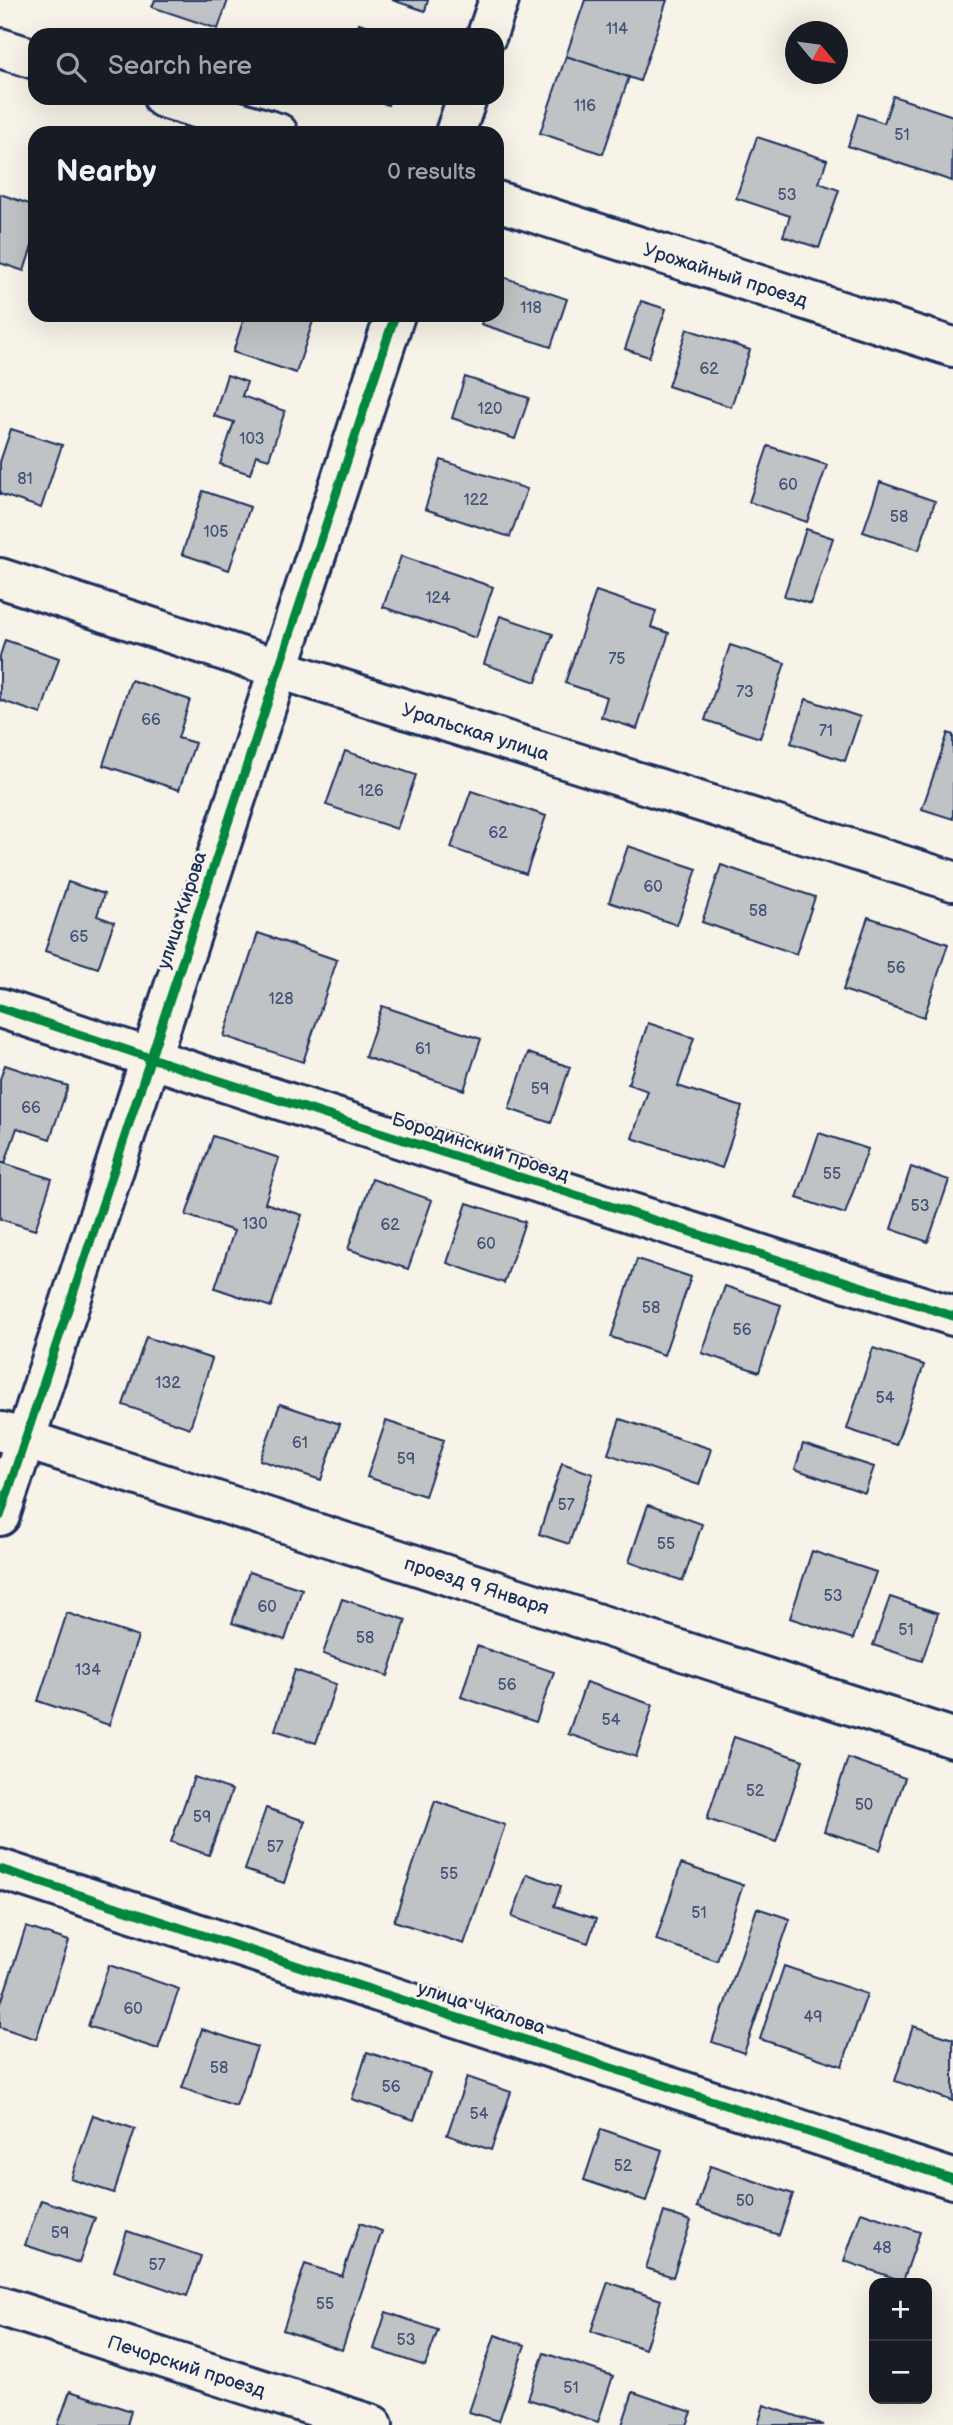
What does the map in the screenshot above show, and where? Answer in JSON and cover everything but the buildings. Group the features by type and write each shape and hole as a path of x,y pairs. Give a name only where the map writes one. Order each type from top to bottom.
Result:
{"street":[{"path":"489,28 499,0"},
{"path":"0,48 28,57"},
{"path":"186,105 255,126"},
{"path":"457,126 465,105"},
{"name":"Урожайный проезд","path":"504,203 953,347"},
{"name":"улица Кирова","path":"0,1516 13,1435 150,1059 393,322"},
{"name":"Уральская улица","path":"0,578 278,669 953,881"},
{"name":"Бородинский проезд","path":"0,1008 150,1059 953,1316"},
{"name":"проезд 9 Января","path":"13,1435 953,1738"},
{"name":"улица Чкалова","path":"0,1869 953,2179"},
{"name":"Печорский проезд","path":"0,2306 373,2425"}],"cycle path":[{"path":"0,1516 393,322"},
{"path":"0,1008 953,1316"},
{"path":"0,1869 953,2179"}]}
